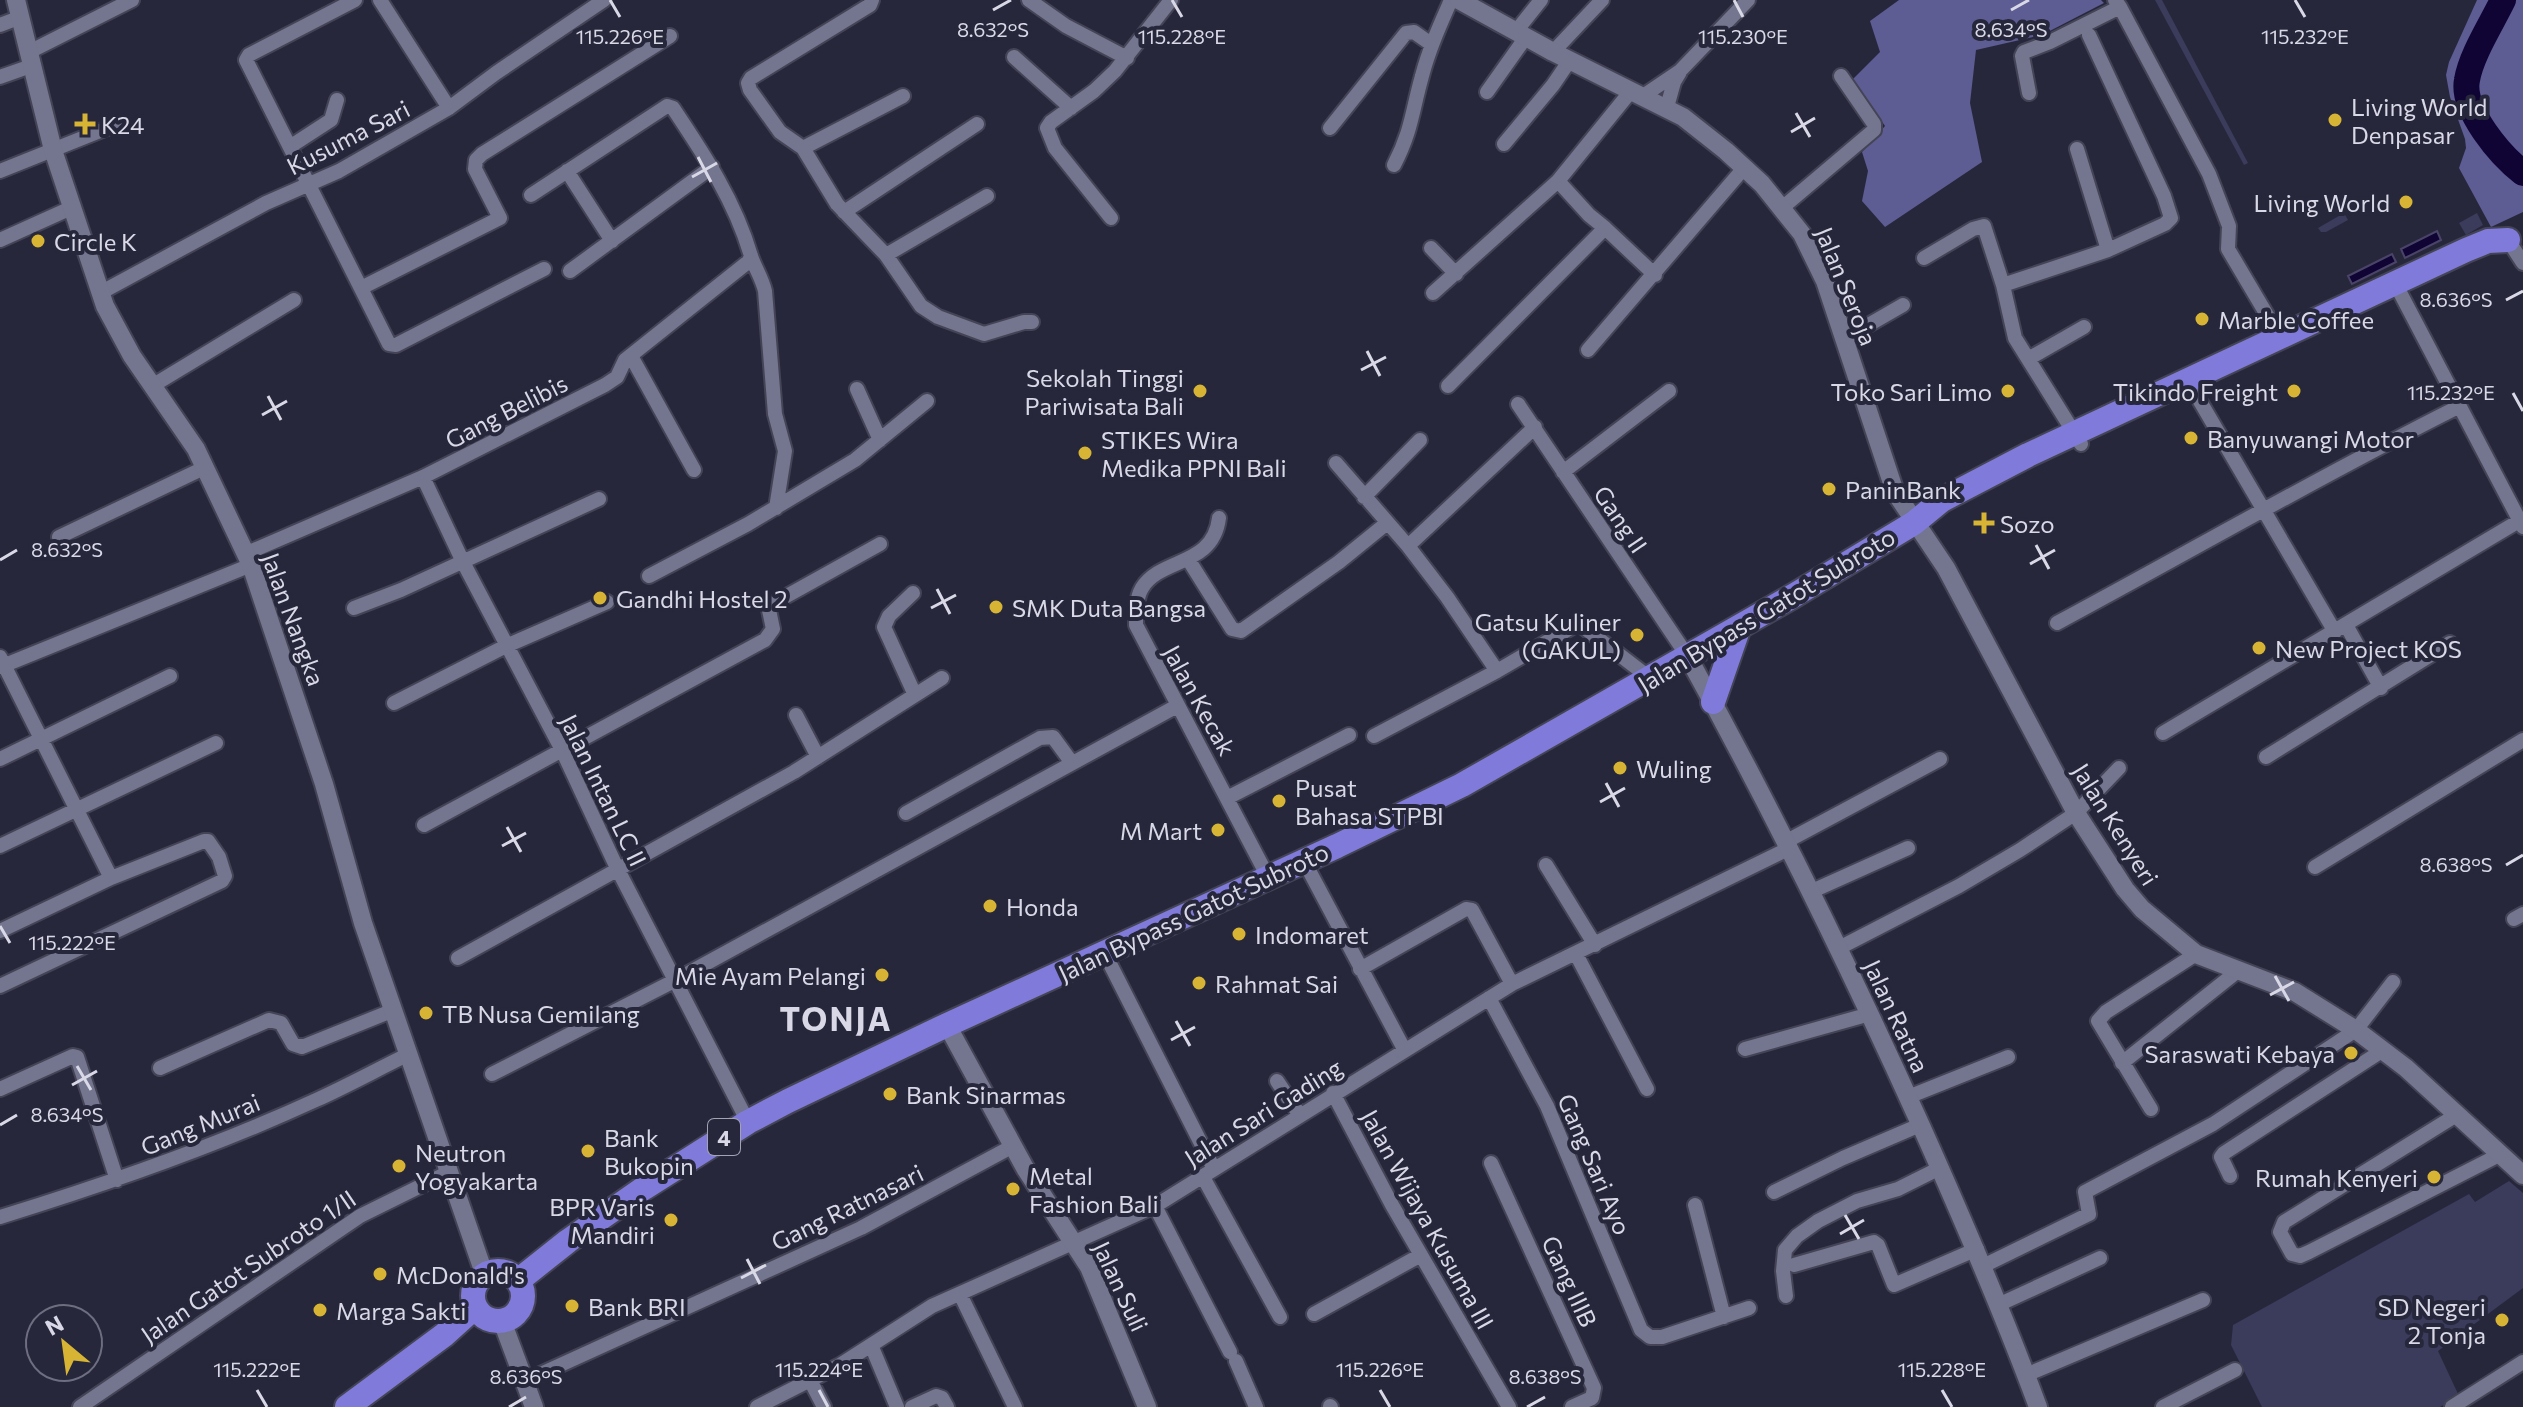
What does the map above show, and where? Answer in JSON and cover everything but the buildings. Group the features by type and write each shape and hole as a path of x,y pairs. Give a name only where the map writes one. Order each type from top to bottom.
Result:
{"highway":[{"name":"Jalan Bypass Gatot Subroto","path":"519,1280 597,1219 748,1122 950,1032 1104,952 1268,877 1308,868 1651,679 1691,663 1739,627 1914,523 1942,500 2194,391 2398,290 2488,241 2516,236"},
{"name":"Jalan Bypass Gatot Subroto","path":"2077,439 2280,337 2398,290"},
{"path":"1713,702 1739,627"},
{"path":"503,1270 519,1280 523,1292 520,1308 510,1319 489,1320 475,1307 475,1287 485,1276 503,1270"},
{"path":"347,1407 413,1359 475,1307"}],"street":[{"path":"0,77 132,0"},
{"path":"355,0 246,58 388,341 393,346 544,269"},
{"path":"380,0 449,108"},
{"name":"Kusuma Sari","path":"100,293 266,203 339,171 449,108 604,0"},
{"path":"1029,0 1066,26 1127,58"},
{"path":"1111,218 1073,172 1048,135 1049,123 1094,91 1127,58 1171,0"},
{"path":"1394,165 1412,124 1431,44 1451,0"},
{"name":"Jalan Seroja","path":"1459,0 1561,56 1667,107 1726,151 1782,208 1814,255 1891,482 1914,523"},
{"path":"1487,92 1541,0"},
{"path":"1504,144 1553,85 1561,56 1602,0"},
{"path":"1667,107 1680,71 1748,0"},
{"path":"872,1 750,80 750,90 780,132 803,148 844,212 886,255 921,306 938,317 984,334 1032,322"},
{"path":"2029,93 2022,56 2024,52 2050,42 2117,4 2209,174 2229,226 2228,249 2280,337"},
{"path":"0,25 18,8"},
{"name":"Jalan Nangka","path":"18,8 53,150 100,293 117,331 183,427 206,467 248,559 320,770 363,923 485,1276"},
{"path":"1330,128 1404,35 1414,32 1431,44"},
{"path":"2003,285 2108,250 2165,224 2171,215 2089,35"},
{"path":"361,288 500,218 474,167 482,154 670,36"},
{"path":"1014,57 1071,108"},
{"path":"1433,293 1558,181 1637,93 1680,71"},
{"path":"1782,208 1874,130 1874,124 1841,76"},
{"path":"803,148 903,96"},
{"path":"291,146 331,120 337,100"},
{"path":"531,195 670,106 725,188 765,291 775,414 785,451 776,508"},
{"path":"0,171 120,123"},
{"path":"844,212 977,124"},
{"path":"2077,149 2108,250"},
{"path":"570,271 712,167"},
{"path":"1588,350 1744,168"},
{"path":"567,171 612,241"},
{"path":"1558,181 1589,215 1655,275"},
{"path":"886,255 987,196"},
{"path":"0,240 71,208"},
{"path":"1924,258 1979,225 1986,230 2003,285 2011,326 2077,439"},
{"path":"1448,386 1605,228"},
{"path":"2516,236 2523,263"},
{"path":"1431,248 1456,274"},
{"name":"Gang Belibis","path":"1,663 248,559 423,477 605,385 617,377 622,364 631,356 751,257"},
{"path":"2163,733 2521,524 2398,290"},
{"path":"152,386 294,300"},
{"path":"1844,339 1903,305"},
{"path":"2028,359 2084,327"},
{"path":"631,356 694,470"},
{"path":"857,389 880,440"},
{"path":"1563,472 1669,391"},
{"path":"2194,391 2264,511 2381,688"},
{"path":"649,576 776,508 855,460 927,401"},
{"name":"Gang II","path":"1518,404 1691,663"},
{"path":"2057,623 2264,511 2302,487 2458,407"},
{"path":"1408,546 1535,427"},
{"path":"1364,497 1420,440"},
{"path":"1336,463 1408,546 1497,671"},
{"path":"59,537 206,467"},
{"name":"Jalan Intan LC II","path":"423,477 463,562 562,750 617,868 748,1122"},
{"path":"354,608 599,499"},
{"name":"Jalan Kecak","path":"1219,518 1214,537 1188,559 1149,580 1141,589 1136,609 1137,631 1229,797 1268,877"},
{"path":"1188,559 1232,629 1241,631 1326,572 1387,523"},
{"name":"Jalan Kenyeri","path":"1914,523 1954,582 2076,813 2110,869 2139,906 2196,954 2295,992 2356,1030 2458,1114 2523,1175"},
{"path":"424,825 765,640 773,629 769,610 774,603 880,544"},
{"path":"913,593 889,616 884,627 915,695"},
{"path":"394,703 506,646 607,602"},
{"path":"1374,736 1578,625 1651,679"},
{"path":"2266,757 2450,643"},
{"path":"1,663 111,878"},
{"name":"Jalan Ratna","path":"1691,663 1789,845 1870,1014 2000,1304 2038,1407"},
{"path":"0,759 170,676"},
{"path":"458,958 794,772 942,678"},
{"path":"492,1074 674,981 1177,706"},
{"path":"796,715 818,757"},
{"path":"1229,797 1349,735"},
{"path":"906,813 1040,738 1053,737 1072,763"},
{"path":"2315,867 2523,740"},
{"path":"0,846 216,743"},
{"name":"Jalan Sari Gading","path":"757,1407 811,1382 911,1318 1155,1206 1512,984 1789,845 1940,759"},
{"path":"1839,948 1959,886 2020,850 2076,813 2119,768"},
{"path":"0,931 111,878 204,841 219,857 225,876 222,881 0,986"},
{"path":"1810,892 1908,848"},
{"path":"1546,865 1595,945"},
{"path":"1308,868 1404,1049"},
{"path":"1360,969 1466,909 1472,910 1512,984"},
{"path":"1104,952 1280,1317"},
{"path":"1576,954 1647,1089"},
{"path":"2151,1109 2100,1027 2100,1017 2196,954"},
{"path":"2122,1063 2239,970"},
{"path":"1794,1265 1874,1242 1894,1285 1980,1258 2089,1214 2085,1192 2213,1124 2356,1030 2393,982"},
{"name":"Gang Sari Ayo","path":"1489,998 1552,1115 1641,1330 1650,1337 1662,1337 1724,1317"},
{"path":"160,1068 269,1020 275,1019 281,1023 293,1044 302,1047 394,1010"},
{"path":"1745,1049 1870,1014"},
{"name":"Jalan Suli","path":"950,1032 1040,1193 1074,1243 1094,1280 1147,1407"},
{"path":"2230,1176 2222,1155 2383,1050"},
{"name":"Gang Murai","path":"0,1217 117,1180 204,1147 314,1101 409,1054"},
{"path":"0,1089 73,1056 77,1057 117,1180"},
{"path":"1908,1097 2008,1057"},
{"path":"1277,1081 1299,1114"},
{"name":"Jalan Wijaya Kusuma III","path":"1333,1093 1421,1255 1509,1407"},
{"path":"2458,1114 2284,1222 2280,1232 2292,1254 2300,1256 2309,1252 2501,1154"},
{"path":"1774,1192 1920,1125"},
{"name":"Gang Ratnasari","path":"523,1382 861,1228 1013,1146"},
{"name":"Gang IIIB","path":"1491,1163 1594,1388 1592,1398 1572,1407"},
{"path":"1786,1296 1783,1271 1785,1250 1797,1236 1857,1201 1898,1189 1940,1168"},
{"name":"Jalan Gatot Subroto 1/II","path":"80,1407 360,1216 447,1173"},
{"path":"1695,1205 1724,1317 1749,1308"},
{"path":"1155,1206 1256,1407"},
{"path":"1314,1314 1421,1255"},
{"path":"2000,1304 2100,1258"},
{"path":"960,1294 1015,1407"},
{"path":"2026,1375 2203,1300"},
{"path":"502,1321 534,1407"},
{"path":"871,1345 897,1407"},
{"path":"2452,1407 2523,1362"},
{"path":"2163,1407 2235,1370"},
{"path":"811,1382 824,1407"},
{"path":"912,1407 936,1396 942,1398 947,1407"}],"shaded area":[{"path":"1899,0 2101,0 2104,3 2042,35 1976,50 1970,103 1982,162 1885,227 1862,201 1868,171 1862,152 1885,126 1853,79 1880,52 1870,21"},
{"path":"2155,0 2162,0 2248,163 2244,165"},
{"path":"2477,0 2523,0 2523,212 2491,227 2459,168 2466,148 2465,139 2450,97 2446,75"},
{"path":"2344,213 2348,220 2326,232 2318,228"},
{"path":"2477,213 2483,225 2466,235 2459,223"},
{"path":"2437,231 2441,240 2405,258 2401,249"},
{"path":"2392,254 2396,262 2352,284 2348,276"},
{"path":"2509,1181 2523,1193 2523,1288 2438,1351 2459,1396 2440,1407 2262,1407 2231,1345 2233,1325 2469,1194 2475,1202"}],"waterway":[{"path":"2503,0 2473,60 2467,92 2470,105 2484,131 2523,173"}],"place":[{"name":"Living World Denpasar","path":"2335,120"},
{"name":"K24","path":"85,124"},
{"name":"Living World","path":"2406,202"},
{"name":"Circle K","path":"38,241"},
{"name":"Marble Coffee","path":"2202,319"},
{"name":"Sekolah Tinggi Pariwisata Bali","path":"1200,391"},
{"name":"Toko Sari Limo","path":"2008,391"},
{"name":"Tikindo Freight","path":"2294,391"},
{"name":"Banyuwangi Motor","path":"2191,438"},
{"name":"STIKES Wira Medika PPNI Bali","path":"1085,453"},
{"name":"PaninBank","path":"1829,489"},
{"name":"Sozo","path":"1984,523"},
{"name":"Gandhi Hostel 2","path":"600,598"},
{"name":"SMK Duta Bangsa","path":"996,607"},
{"name":"Gatsu Kuliner (GAKUL)","path":"1637,635"},
{"name":"New Project KOS","path":"2259,648"},
{"name":"Wuling","path":"1620,768"},
{"name":"Pusat Bahasa STPBI","path":"1279,801"},
{"name":"M Mart","path":"1218,830"},
{"name":"Honda","path":"990,906"},
{"name":"Indomaret","path":"1239,934"},
{"name":"Mie Ayam Pelangi","path":"882,975"},
{"name":"Rahmat Sai","path":"1199,983"},
{"name":"TB Nusa Gemilang","path":"426,1013"},
{"name":"Saraswati Kebaya","path":"2351,1053"},
{"name":"Bank Sinarmas","path":"890,1094"},
{"name":"Bank Bukopin","path":"588,1151"},
{"name":"Neutron Yogyakarta","path":"399,1166"},
{"name":"Rumah Kenyeri","path":"2434,1177"},
{"name":"Metal Fashion Bali","path":"1013,1189"},
{"name":"BPR Varis Mandiri","path":"671,1220"},
{"name":"McDonald's","path":"380,1274"},
{"name":"Bank BRI","path":"572,1306"},
{"name":"Marga Sakti","path":"320,1310"},
{"name":"SD Negeri 2 Tonja","path":"2502,1320"}],"district":[{"name":"TONJA","path":"836,1018"}]}
